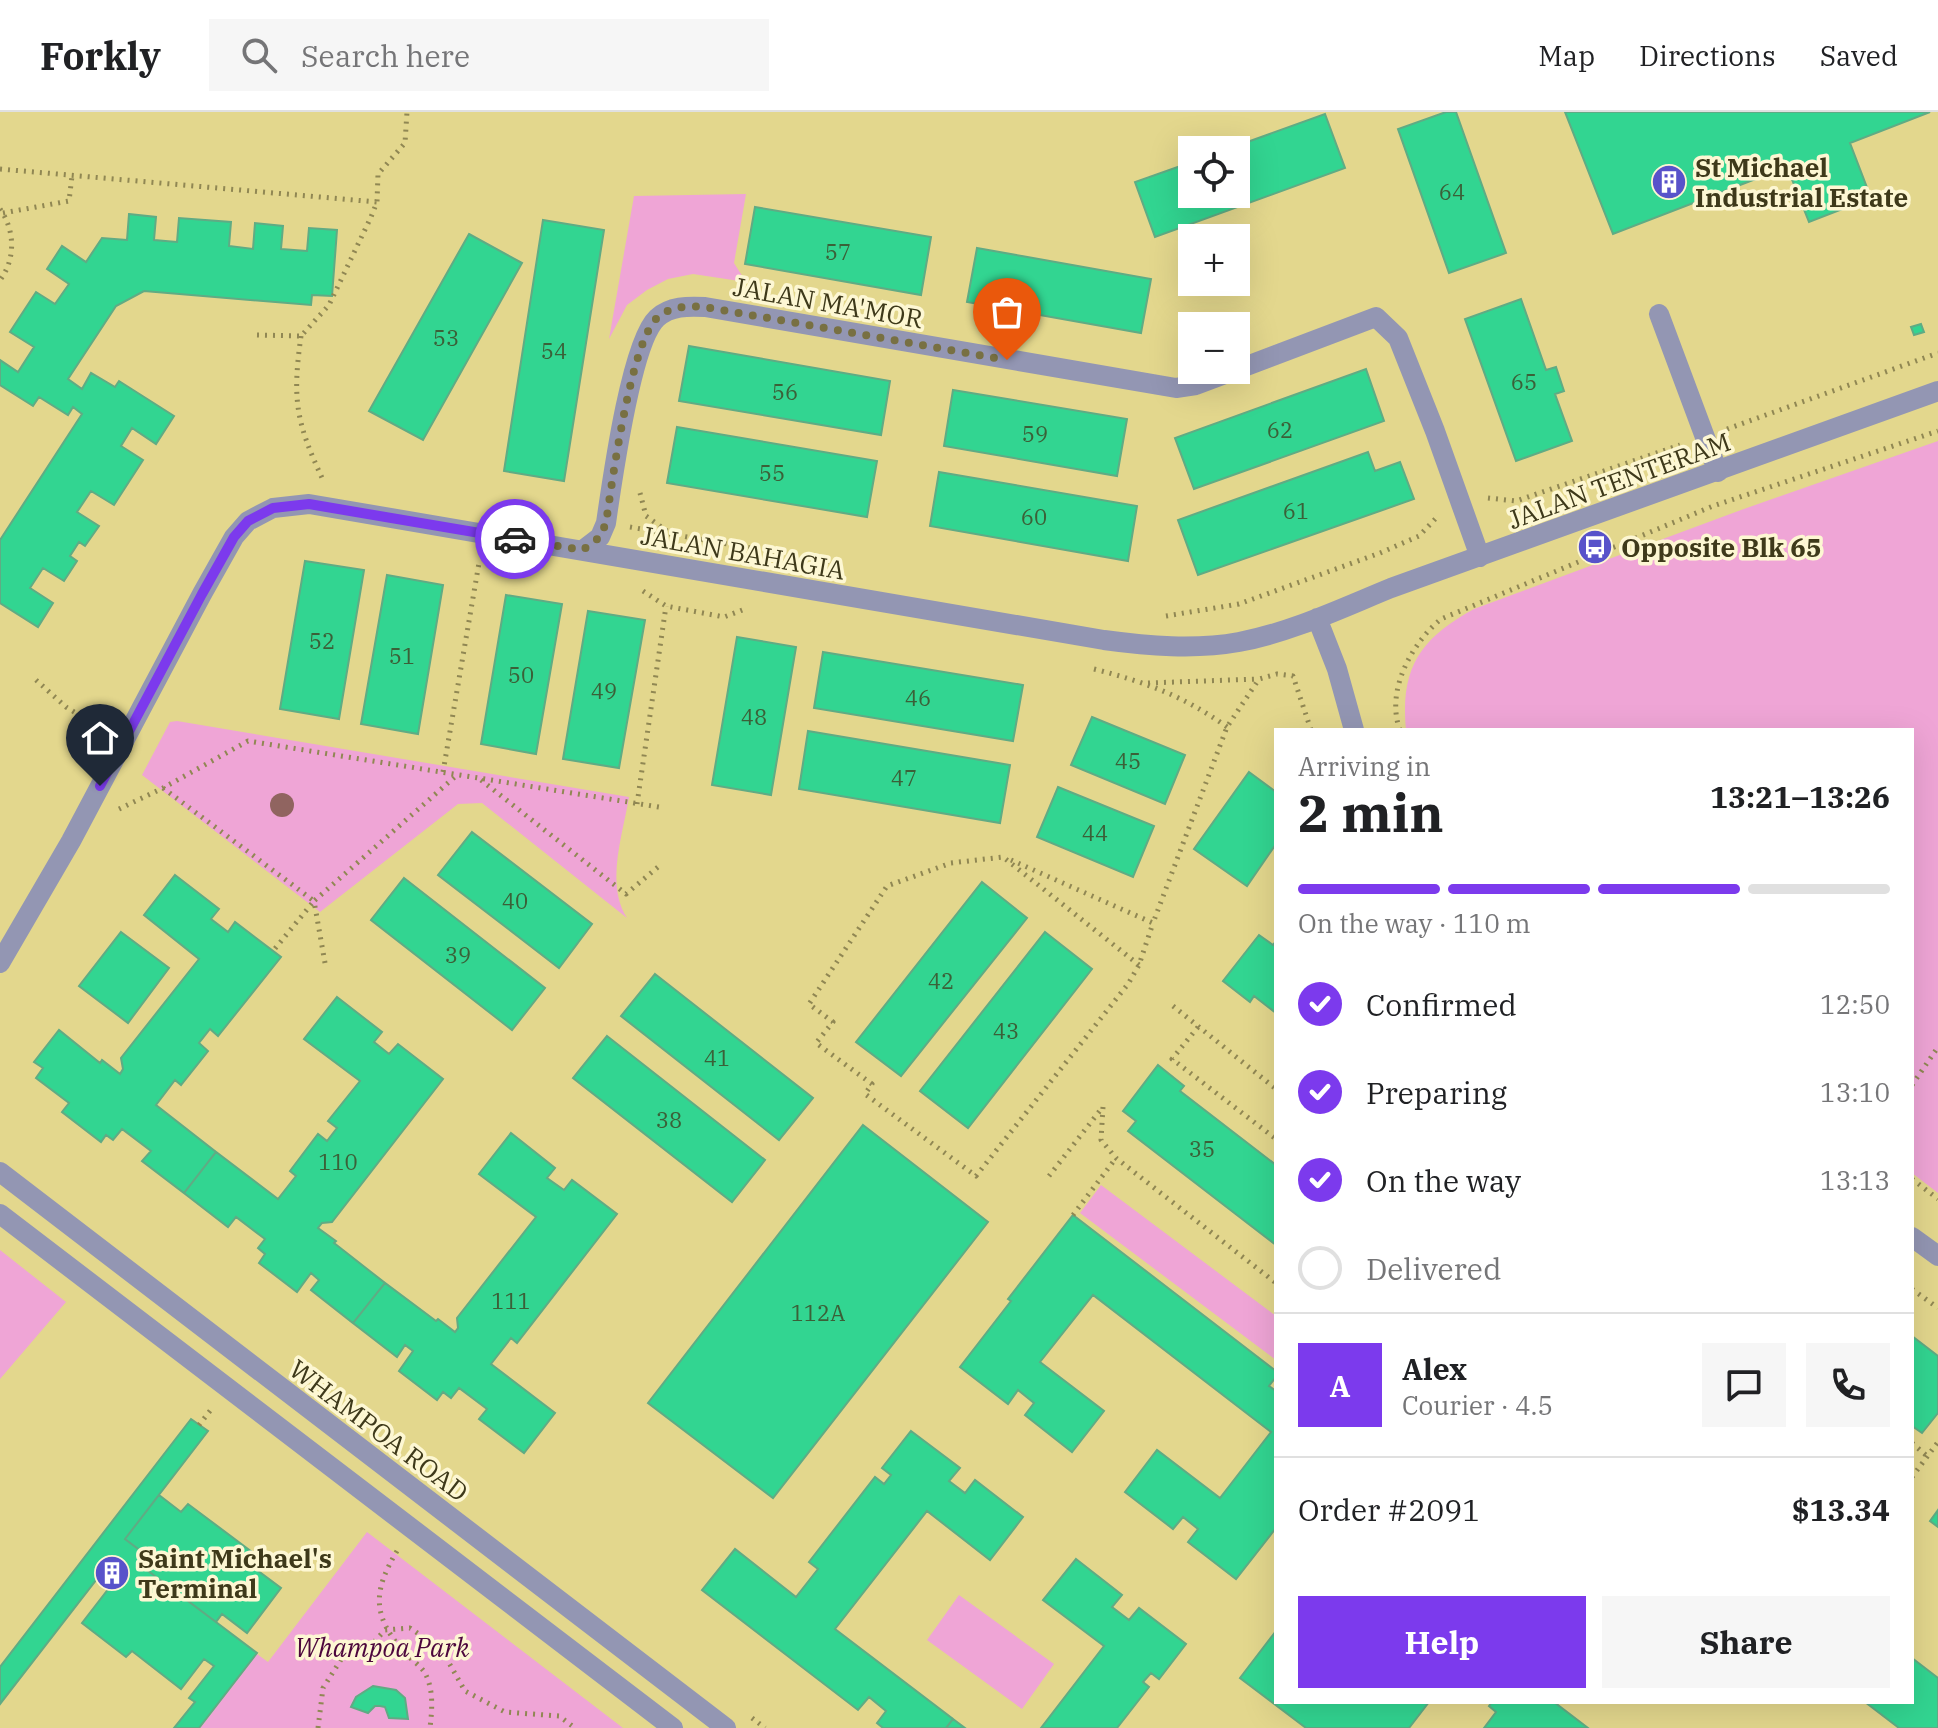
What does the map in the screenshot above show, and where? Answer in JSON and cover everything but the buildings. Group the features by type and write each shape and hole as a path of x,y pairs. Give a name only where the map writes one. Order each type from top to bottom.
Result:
{"street":[{"name":"JALAN MA'MOR","path":"606,523 630,386 646,332 656,319 672,309 705,307 1176,388 1199,384"},
{"path":"1659,314 1718,472"},
{"name":"JALAN MA'MOR","path":"1250,365 1376,317 1398,338 1480,557"},
{"name":"JALAN TENTERAM","path":"1317,618 1391,588 1938,391"},
{"name":"JALAN BAHAGIA","path":"3,954 78,828 234,537 248,521 273,508 309,504 1132,644 1163,647 1238,642 1317,618"},
{"path":"583,550 600,537 606,523"},
{"path":"1317,618 1337,669 1353,728"},
{"name":"WHAMPOA ROAD","path":"0,1172 726,1728"},
{"path":"0,1214 673,1728"},
{"path":"1914,1238 1938,1256"}],"path":[{"path":"323,481 307,446 298,415 295,380 301,336 329,305 377,202 378,174 405,143 407,112"},
{"path":"0,169 377,202"},
{"path":"0,280 10,261 12,244 10,227 2,211 69,201 72,176"},
{"path":"257,335 301,336"},
{"path":"1399,728 1398,687 1415,646 1423,634 1441,619 1713,506 1938,431"},
{"path":"639,489 646,516 671,534"},
{"path":"1433,504 1434,518"},
{"path":"1157,616 1188,614 1253,599 1406,542 1419,536 1434,518 1463,507"},
{"path":"606,523 844,564"},
{"path":"443,772 479,563"},
{"path":"637,804 666,606"},
{"path":"694,611 724,617 741,609 755,610"},
{"path":"1090,668 1147,683 1198,706 1227,727"},
{"path":"1147,683 1259,679 1277,674 1293,676 1310,728"},
{"path":"1153,923 1003,857 951,863 887,886 809,1004 833,1022 816,1043 872,1084 865,1094 976,1176 1128,984 1139,965 1227,727 1259,679"},
{"path":"36,680 66,707 102,729"},
{"path":"112,812 248,741 659,807"},
{"path":"273,951 314,901 458,775"},
{"path":"479,778 626,894 658,867"},
{"path":"163,788 314,901 325,963"},
{"path":"1003,857 1139,965"},
{"path":"1173,1006 1274,1087"},
{"path":"1198,1027 1172,1059 1274,1137"},
{"path":"1914,1082 1938,1047"},
{"path":"1049,1176 1103,1107 1101,1140 1116,1158 1274,1281"},
{"path":"1073,1215 1116,1158"},
{"path":"1914,1181 1938,1199"},
{"path":"1914,1290 1938,1308"},
{"path":"199,1425 216,1402"},
{"path":"1914,1474 1938,1442"},
{"path":"1914,1445 1927,1456"},
{"path":"400,1546 383,1575 378,1603 385,1630 424,1673 432,1701 430,1728"},
{"path":"318,1728 323,1688 342,1658 375,1641 385,1630 410,1628 441,1649 465,1691 505,1712 559,1716 575,1728"}],"green space":[{"path":"746,194 734,263 746,282 693,274 668,279 627,305 609,339 634,196"},
{"path":"1938,441 1938,1193 1914,1175 1914,728 1406,728 1405,708 1411,672 1428,643 1456,620 1474,609"},
{"path":"170,722 629,797 616,875 617,890 627,918 482,803 458,804 320,912 142,775"},
{"path":"1101,1185 1274,1315 1274,1358 1080,1213"},
{"path":"0,1250 66,1302 0,1379"},
{"name":"Whampoa Park","path":"367,1532 623,1728 200,1728 257,1654 268,1662"},
{"path":"959,1595 1054,1664 1022,1709 927,1640"}],"way so far":[{"path":"515,539 583,550 600,537 606,523 630,386 646,332 656,319 672,309 705,307 1007,360"}],"place":[{"name":"St Michael Industrial Estate","path":"1669,182"},
{"name":"Opposite Blk 65","path":"1595,547"},
{"name":"Saint Michael's Terminal","path":"112,1573"}],"route":[{"path":"100,786 202,594 234,537 248,521 273,508 309,504 515,539"}]}
